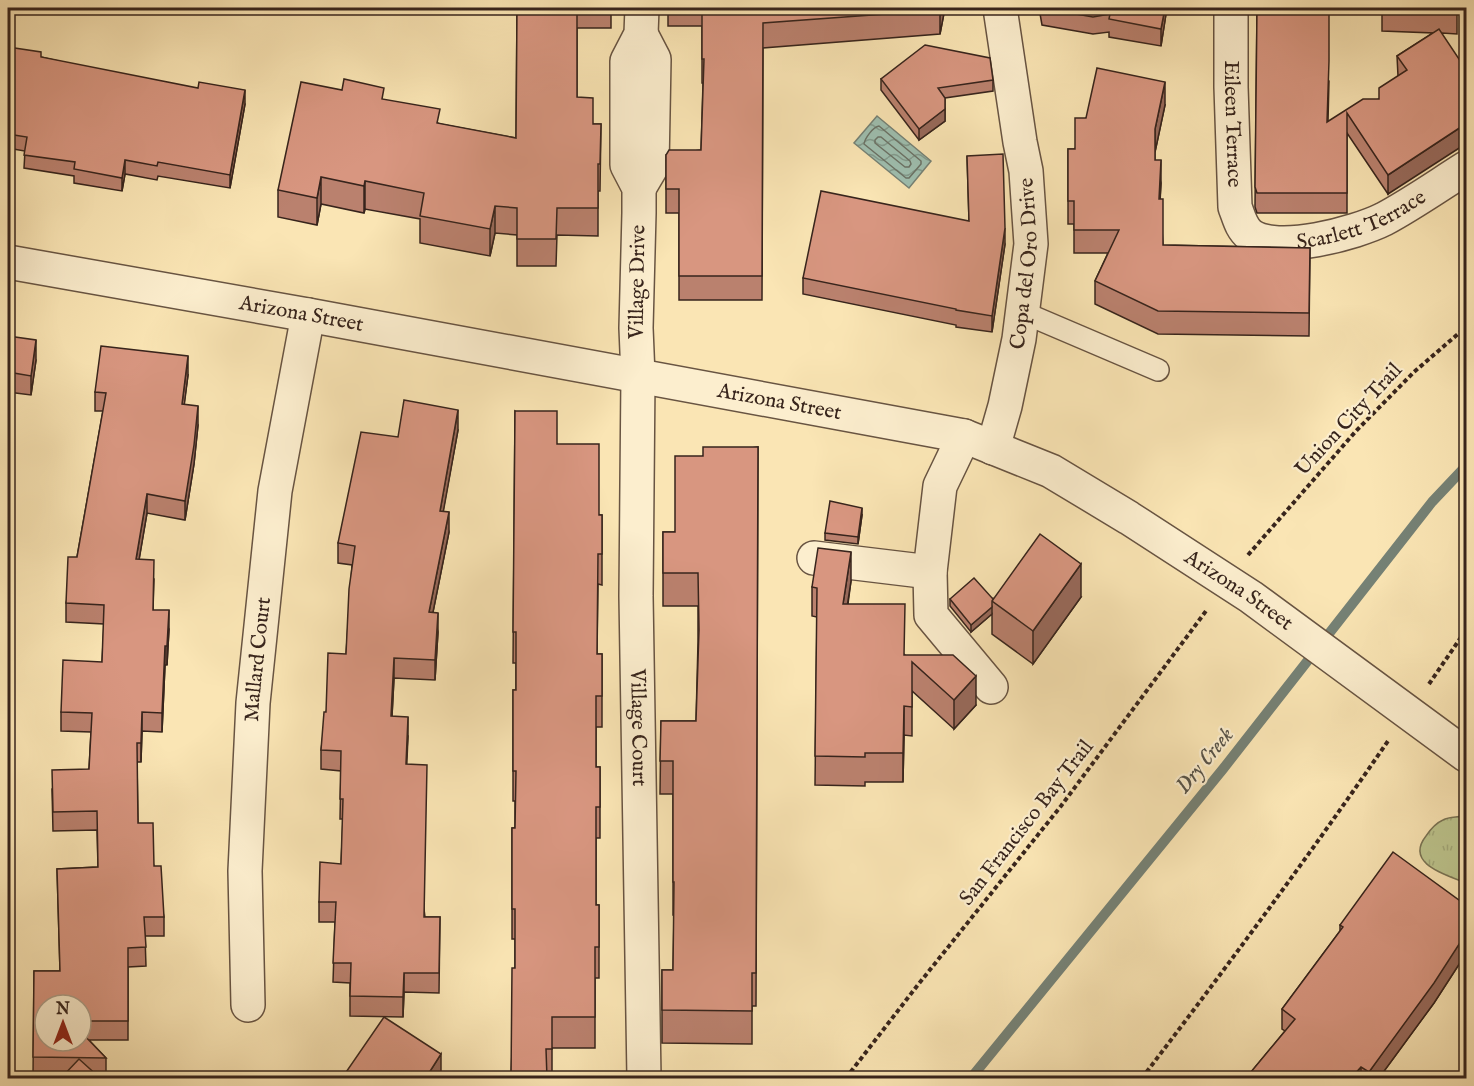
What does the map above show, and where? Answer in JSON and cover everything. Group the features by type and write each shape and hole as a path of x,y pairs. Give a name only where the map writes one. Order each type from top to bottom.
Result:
{"street":[{"name":"Copa del Oro Drive","path":"991,687 931,615 930,572 940,486 979,442 1005,406 1017,350 1031,244 1026,171 1000,8"},
{"name":"Eileen Terrace","path":"1231,8 1235,207 1240,223 1249,234"},
{"name":"Village Drive","path":"638,376 636,328 639,188 627,165 627,61 641,21"},
{"name":"Scarlett Terrace","path":"1249,234 1261,241 1275,243 1294,243 1346,234 1383,219 1467,168"},
{"name":"Arizona Street","path":"8,262 309,315 979,442 1051,471 1129,518 1238,589 1467,755"},
{"name":"Mallard Court","path":"248,1005 245,871 253,703 275,491 309,315"},
{"name":"Village Court","path":"638,376 636,596 644,1078"},
{"path":"814,558 930,572"}],"lane":[{"path":"1022,312 1158,369"}],"path":[{"name":"Union City Trail","path":"1260,541 1356,431 1414,372 1467,327"},
{"name":"San Francisco Bay Trail","path":"846,1078 1061,806 1207,610 1238,589"},
{"path":"1142,1078 1309,854 1467,630"}],"green space":[{"path":"1466,815 1466,883 1431,867 1420,854 1421,846 1428,834 1440,821"}],"water":[{"path":"877,116 931,161 909,188 854,143"}],"building":[{"path":"517,8 577,8 577,97 593,98 593,124 601,124 598,208 557,208 556,239 517,239 517,208 495,206 490,229 420,216 424,193 365,181 364,186 321,177 317,198 278,190 301,82 342,90 344,79 384,88 382,99 440,109 437,123 516,138"},
{"path":"702,8 941,8 940,10 763,23 762,276 679,276 679,189 666,189 666,155 669,150 701,150 704,59 702,59"},
{"path":"1042,8 1165,8 1161,29 1109,19 1110,14 1093,17"},
{"path":"1257,8 1329,8 1327,122 1363,99 1379,99 1379,88 1407,70 1397,56 1439,29 1467,71 1467,123 1388,175 1347,113 1347,193 1257,193 1255,187"},
{"path":"1382,8 1457,8 1457,14 1382,11"},
{"path":"925,45 990,58 993,80 938,88 945,98 945,109 919,129 881,79"},
{"path":"8,47 41,52 41,57 198,88 199,82 245,90 230,175 158,162 157,166 125,160 122,178 74,169 75,162 24,155 27,137 8,134"},
{"path":"1097,68 1165,82 1155,129 1155,160 1161,160 1159,199 1163,199 1163,245 1310,248 1309,313 1158,311 1095,281 1119,230 1074,230 1074,201 1068,201 1068,149 1075,149 1075,118 1086,118"},
{"path":"1003,154 1005,228 992,316 803,278 821,191 969,221 967,156"},
{"path":"8,336 36,340 31,376 8,372"},
{"path":"101,346 188,356 182,404 198,406 185,501 147,494 136,559 154,560 153,610 169,610 162,713 142,712 141,743 137,743 138,823 153,823 154,866 161,866 164,917 144,917 146,947 128,948 128,1021 93,1021 93,993 34,993 34,971 60,971 57,869 98,867 97,811 53,812 52,770 89,769 92,713 61,712 63,660 102,662 104,605 66,603 68,557 77,557 106,393 95,392"},
{"path":"404,400 458,410 440,511 449,512 429,612 438,613 435,660 394,658 391,716 408,717 406,764 427,765 424,917 440,917 439,973 404,973 403,997 350,996 351,963 333,963 336,902 319,902 320,862 341,864 343,799 340,799 341,751 321,750 324,712 326,712 328,653 346,654 349,589 355,546 338,543 361,432 398,437"},
{"path":"515,411 557,411 557,444 599,444 599,515 602,515 602,554 598,554 597,654 602,654 602,696 596,696 596,767 600,767 600,807 596,807 596,905 599,905 599,947 595,947 595,1017 552,1017 552,1049 546,1049 547,1078 511,1078 512,968 515,968 512,828 515,828 516,771 513,771 513,690 516,690 516,632 513,632"},
{"path":"703,447 758,447 756,973 752,973 752,1011 662,1010 662,970 673,970 674,882 673,761 660,761 661,721 696,721 699,630 698,573 663,573 663,532 675,532 675,456 703,456"},
{"path":"830,501 862,508 858,537 825,533"},
{"path":"1040,534 1081,564 1033,631 992,601"},
{"path":"818,548 851,552 843,604 905,604 904,655 953,655 976,676 954,700 912,662 912,707 904,706 903,753 865,753 865,757 815,756 817,588 812,587"},
{"path":"974,578 993,599 992,607 971,625 950,599"},
{"path":"1393,852 1467,906 1467,932 1434,983 1369,1072 1361,1067 1351,1078 1246,1078 1295,1019 1282,1009 1343,927 1340,925"},
{"path":"384,1017 441,1054 427,1076 431,1078 342,1078"},
{"path":"93,1044 106,1058 33,1057 33,1053 93,1053"},
{"path":"79,1059 100,1078 61,1078"}],"waterway":[{"name":"Dry Creek","path":"971,1078 1223,769 1432,502 1466,466"}]}
